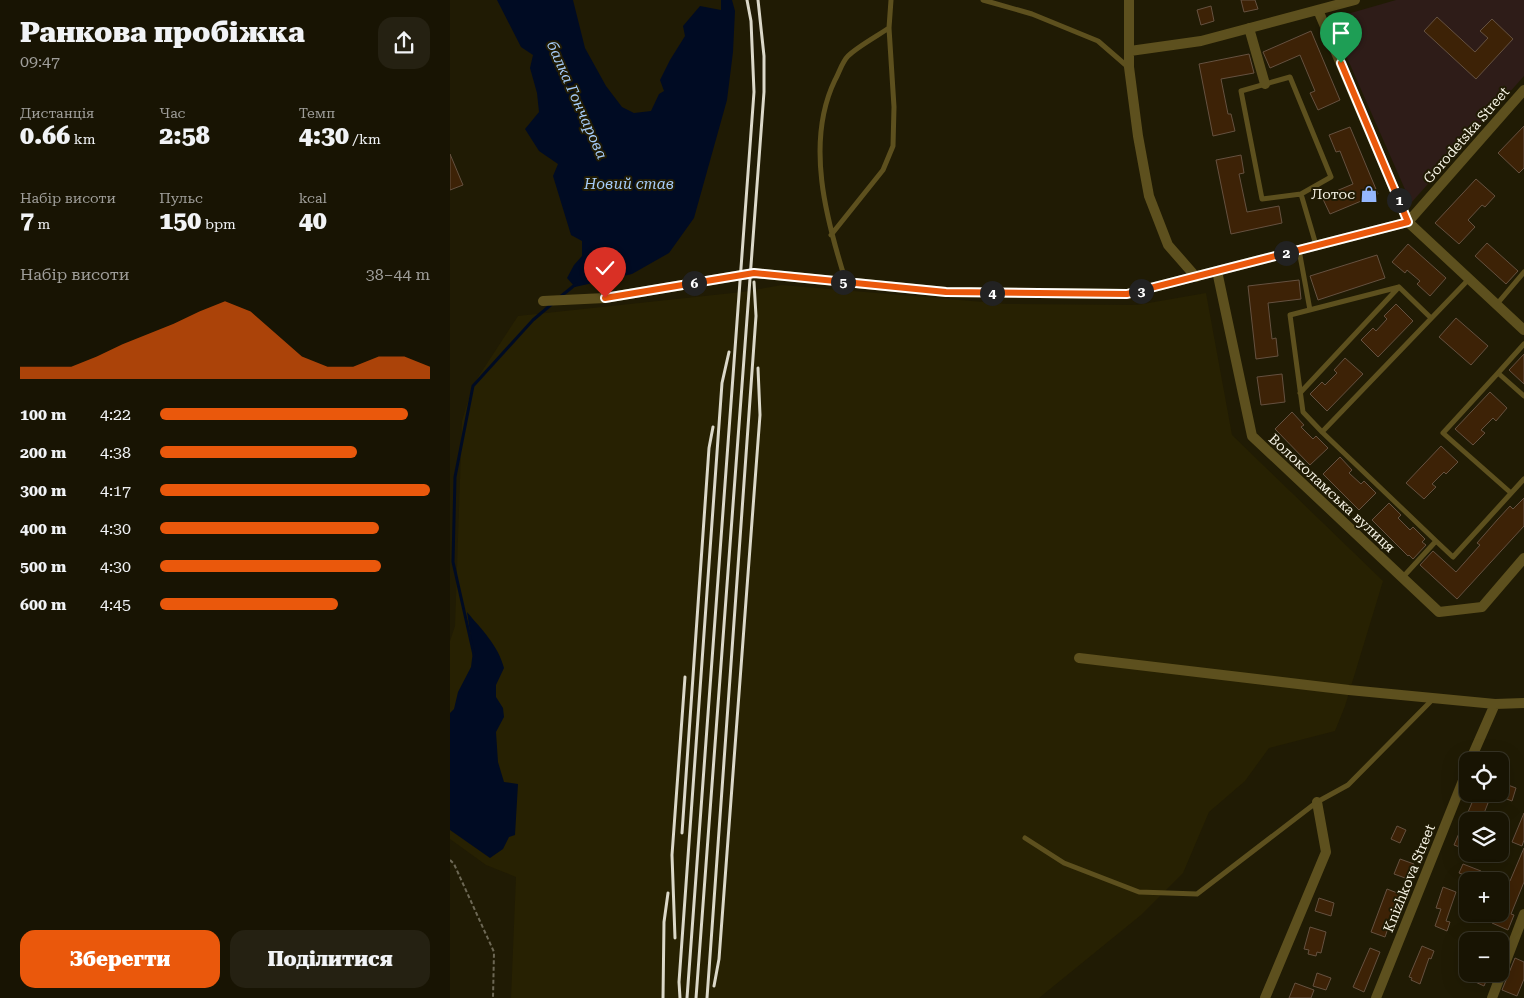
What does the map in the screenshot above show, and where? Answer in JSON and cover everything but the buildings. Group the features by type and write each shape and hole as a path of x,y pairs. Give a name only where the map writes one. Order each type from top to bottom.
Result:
{"street":[{"path":"1129,0 1129,67 1138,136 1149,196 1168,245 1196,277"},
{"path":"1130,51 1201,41 1355,0"},
{"path":"1318,10 1408,222 1524,330"},
{"path":"1249,28 1265,84"},
{"name":"Gorodetska Street","path":"1408,222 1524,90"},
{"path":"543,301 605,298 754,273 946,292 1127,294 1408,222"},
{"name":"Волоколамська вулиця","path":"1217,271 1252,436 1438,612 1482,607 1524,558"},
{"path":"1079,658 1349,690 1495,704 1524,703"},
{"path":"1474,752 1495,704"},
{"name":"Knizhkova Street","path":"1376,998 1459,790"},
{"path":"1265,998 1326,852 1317,802"},
{"path":"1492,998 1524,914"}],"lane":[{"path":"831,235 883,170 893,146 894,108 889,28 892,0"},
{"path":"983,0 1032,14 1098,41 1129,67"},
{"path":"846,282 831,235 823,192 820,138 822,116 829,94 847,57 889,28"},
{"path":"1290,77 1330,177 1302,194 1262,198 1241,91 1290,77"},
{"path":"1302,194 1316,246"},
{"path":"1299,250 1310,310"},
{"path":"1497,304 1524,272"},
{"path":"1322,432 1469,278"},
{"path":"1399,287 1431,318"},
{"path":"1399,287 1290,315 1303,412 1453,557 1524,479"},
{"path":"1300,393 1399,287"},
{"path":"1511,493 1444,433 1524,344"},
{"path":"1498,373 1524,396"},
{"path":"1402,578 1436,541"},
{"path":"1025,838 1064,863 1139,892 1197,894 1317,802 1348,785 1434,698"}],"path":[{"path":"450,860 454,864 494,952 493,998"}],"shaded area":[{"path":"1396,0 1524,0 1524,76 1411,203 1330,19"},
{"path":"782,285 1007,304 1137,305 1206,293 1232,435 1383,581 1345,706 1335,731 1269,748 1245,781 1209,812 1183,873 1141,915 1039,998 511,998 516,877 486,865 450,839 450,641 455,626 462,421 473,385 518,316 742,292"}],"water":[{"name":"Новий став","path":"497,0 573,0 585,48 606,86 622,107 634,113 651,111 659,94 664,91 660,80 685,36 683,26 700,6 721,10 721,0 732,0 735,11 733,52 727,100 694,218 669,253 632,274 575,287 567,278 574,265 582,256 582,241 571,235 553,176 558,164 539,151 525,129 539,112 537,93 530,68 533,55 521,47"},
{"path":"467,612 494,645 504,668 496,685 496,697 503,708 504,717 496,732 498,762 504,782 518,784 515,835 509,837 503,849 490,858 450,830 450,713 454,709 458,692 471,667 473,651"}],"waterway":[{"name":"балка Гончарова","path":"560,297 576,284"},
{"name":"балка Гончарова","path":"474,655 453,562 455,477 473,386 533,320 553,303"}],"railway":[{"path":"687,998 754,92 751,21 747,0"},
{"path":"696,998 764,92 764,56 758,0"},
{"path":"707,998 756,316 754,282"},
{"path":"680,998 679,982 722,383 729,352"},
{"path":"714,986 719,959 760,415 758,368"},
{"path":"682,833 709,448 713,427"},
{"path":"675,938 672,855 685,677"},
{"path":"663,998 664,922 668,893"}],"place":[{"name":"Лотос","path":"1369,194"}],"route":[{"path":"605,298 754,273 946,292 1127,294 1408,222 1341,63"}]}
